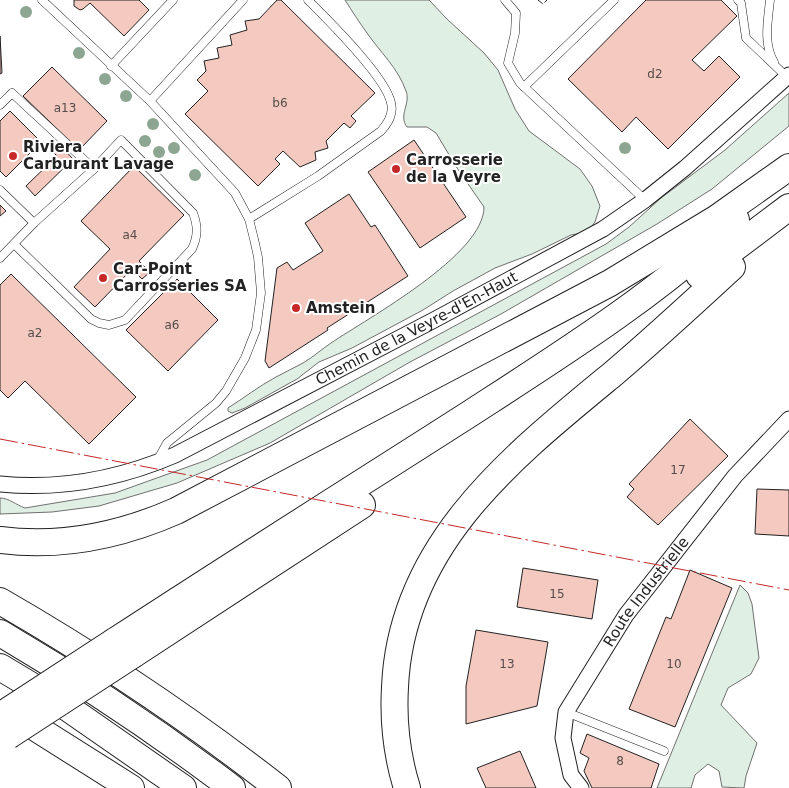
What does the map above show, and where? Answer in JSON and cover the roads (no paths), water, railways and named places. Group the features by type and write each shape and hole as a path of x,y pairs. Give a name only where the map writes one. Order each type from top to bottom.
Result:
{"highway":[{"path":"0,540 27,543 77,541 125,531 176,511 610,283 717,218 789,168"},
{"path":"3,731 631,306 720,236 789,168"},
{"path":"125,648 597,350 789,207"},
{"path":"407,788 400,762 394,717 395,675 398,653 409,611 417,590 449,532 476,498 523,449 678,317 789,211"},
{"path":"0,601 59,635 144,690 278,788"},
{"path":"0,633 53,664 130,714 232,788"},
{"path":"0,666 65,706 183,788"},
{"path":"0,705 131,788"},
{"path":"55,740 108,788"}],"street":[{"name":"Chemin de la Veyre-d'En-Haut","path":"0,484 40,486 80,483 128,473 175,455 442,316 603,229 645,200 685,168 788,76"},
{"name":"Route Industrielle","path":"581,788 572,775 563,738 566,712 626,615 735,476 789,419"}],"lane":[{"path":"42,0 150,101 235,193 249,219 261,278 259,313 252,342 226,392 216,403 167,443 157,463"},
{"path":"150,101 243,0"},
{"path":"249,219 318,176 381,131 388,123 392,112 391,103 382,83 342,35 308,0"},
{"path":"505,0 516,13 515,33 508,63 512,73 524,88 645,200"},
{"path":"524,88 614,0"},
{"path":"738,0 741,3 746,38 788,76"},
{"path":"770,0 769,52 777,66 788,76"},
{"path":"111,66 169,1"},
{"path":"0,105 12,93 94,169"},
{"path":"0,258 34,223 94,169 122,140 193,213 196,222 196,240 192,249 125,320 109,324 99,323 91,318 14,244"},
{"path":"0,190 34,223"},
{"path":"566,712 664,751"}],"place":[{"name":"Riviera Carburant Lavage","path":"13,156"},
{"name":"Carrosserie de la Veyre","path":"396,169"},
{"name":"Car-Point Carrosseries SA","path":"103,278"},
{"name":"Amstein","path":"296,308"}]}
